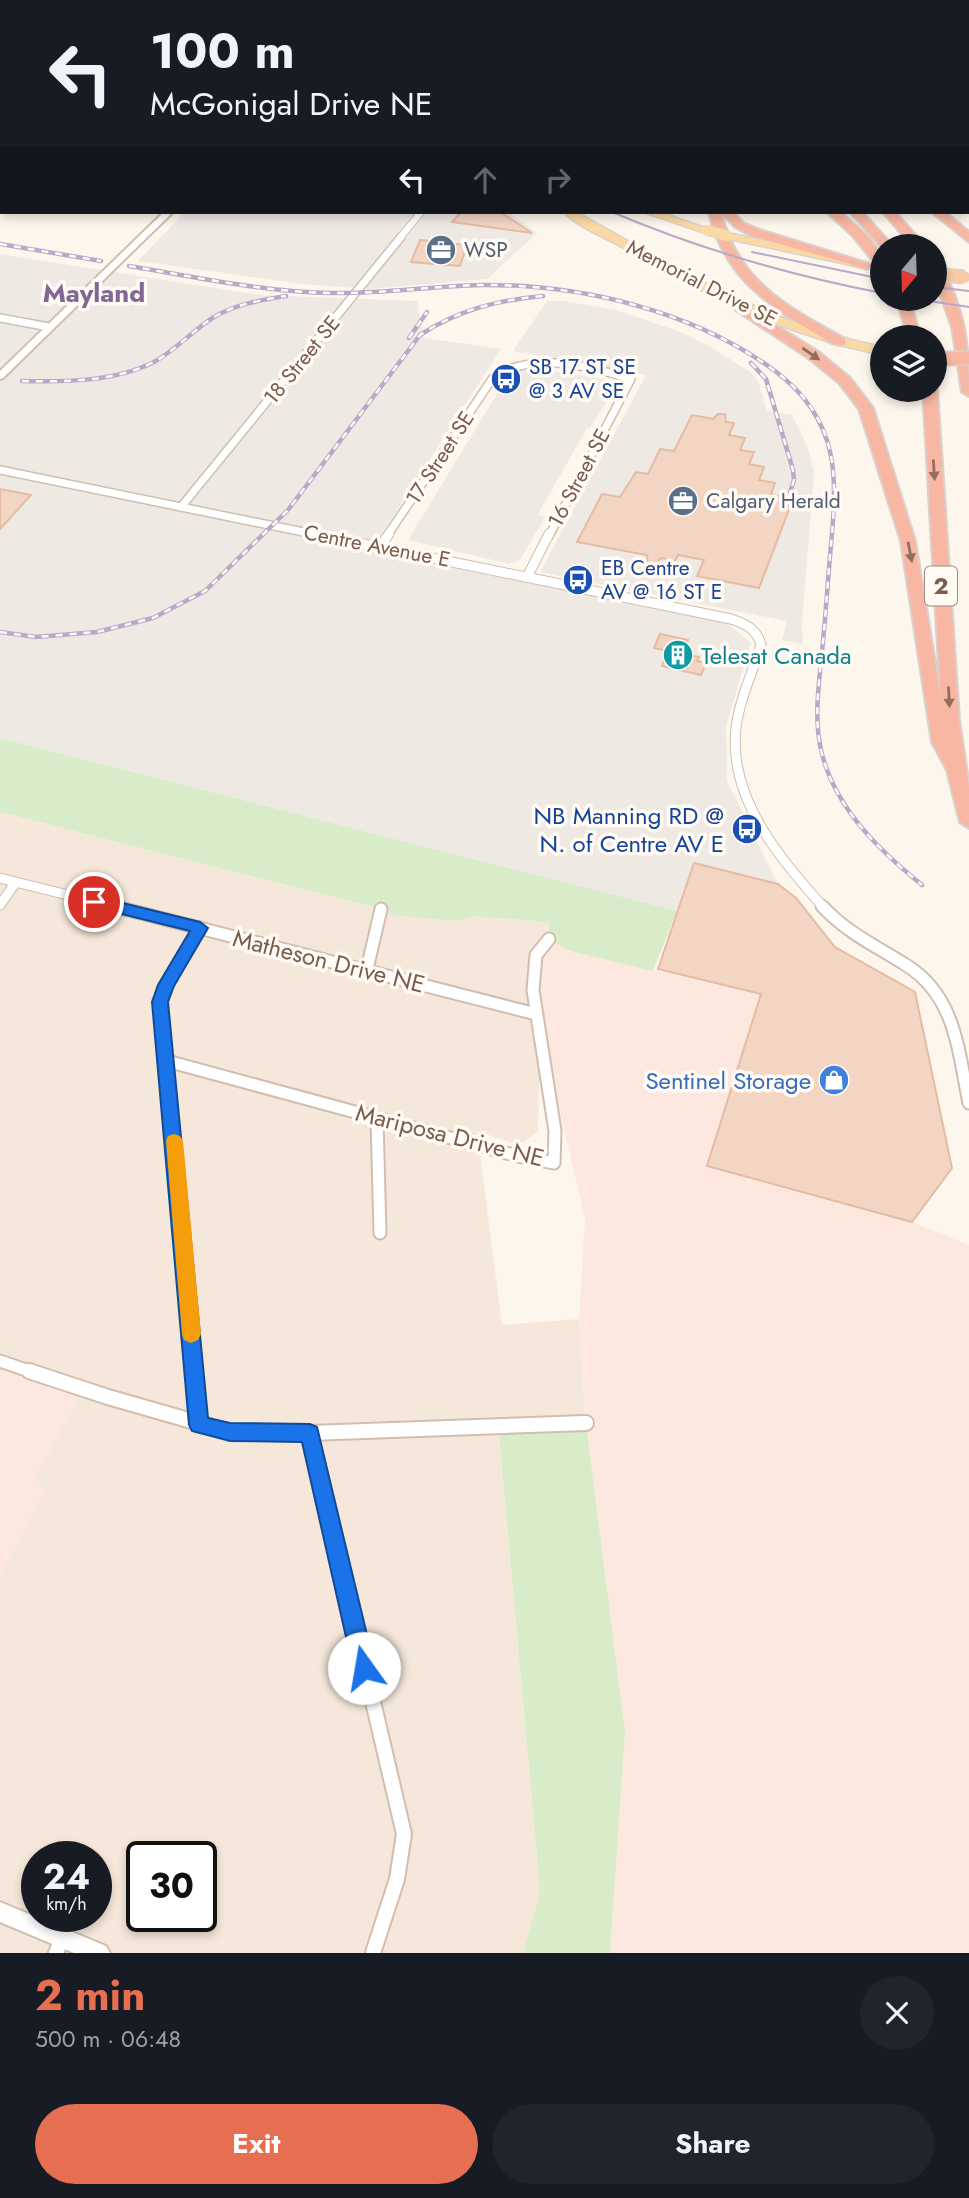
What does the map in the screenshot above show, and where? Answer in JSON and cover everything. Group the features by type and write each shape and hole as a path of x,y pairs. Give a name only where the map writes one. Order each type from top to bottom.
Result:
{"highway":[{"path":"716,214 725,249 758,289 785,310 840,342"},
{"path":"729,214 739,225 756,233 867,265"},
{"path":"835,214 870,249"},
{"path":"858,214 876,234"},
{"path":"891,214 908,234"},
{"path":"940,214 968,238"},
{"path":"947,276 966,278"},
{"path":"947,288 962,337 969,391"},
{"path":"734,303 815,356 845,382 866,408 908,541 940,742 956,770"},
{"path":"947,359 969,360"},
{"name":"2","path":"929,402 956,770 969,822"}],"main road":[{"name":"Memorial Drive SE","path":"573,214 734,303 785,325 870,348"},
{"name":"Memorial Drive SE","path":"655,214 706,230 802,254 867,265"}],"street":[{"path":"0,376 167,214"},
{"name":"18 Street SE","path":"181,507 419,214"},
{"path":"0,318 49,327"},
{"name":"17 Street SE","path":"380,547 492,379 501,370 534,362 631,379"},
{"name":"16 Street SE","path":"527,577 631,379"},
{"name":"Centre Avenue E","path":"0,470 731,619 753,628 760,637 761,645 736,726 736,740 748,805 767,835 833,918 934,987 946,1006 969,1103"},
{"name":"Matheson Drive NE","path":"0,878 536,1014"},
{"path":"0,905 16,882"},
{"path":"367,969 381,909"},
{"path":"199,1425 160,1002 166,985 200,928"},
{"name":"Mariposa Drive NE","path":"167,1061 517,1156 554,1163 555,1131 533,990 536,955 549,939"},
{"path":"377,1119 380,1233"},
{"path":"0,1361 199,1425 230,1432 310,1433 586,1423"},
{"path":"310,1433 404,1835 397,1879 373,1953"},
{"path":"0,1912 59,1946 99,1953"}],"shaded area":[{"path":"183,214 512,214 537,233 487,279 369,289 302,284 138,261"},
{"path":"0,254 259,295 417,301 424,338 501,349 370,552 724,621 751,643 726,726 727,781 778,884 695,863 677,911 0,738"},
{"path":"547,301 564,301 616,310 678,331 709,346 750,372 758,381 767,411 792,415 808,448 814,472 802,624 803,644 782,640 787,621 544,573 541,570 646,375 513,351"},
{"path":"534,368 614,381 618,384 590,428 587,428 538,514 545,517 520,560 510,564 408,540 509,374"},
{"path":"0,812 381,909 458,921 472,916 548,922 540,1028 538,1132 519,1145 477,1131 502,1325 579,1319 586,1423 498,1426 539,1879 539,1895 523,1953 0,1953"},
{"path":"549,939 570,951 761,994 707,1166 912,1222 969,1245 969,1953 610,1953 625,1732 586,1423 579,1319 585,1218 540,1028 536,955"},
{"path":"0,1361 83,1389 36,1478 45,1490 0,1576"}],"green space":[{"path":"0,738 677,911 653,971 570,951 549,939 548,922 472,916 458,921 391,915 381,909 0,812"},
{"path":"586,1423 625,1732 610,1953 523,1953 539,1895 539,1879 498,1425"}],"building":[{"path":"459,214 503,214 532,233 452,222"},
{"name":"WSP","path":"420,240 467,245 460,266 411,262"},
{"name":"Calgary Herald","path":"718,414 725,414 726,422 734,423 729,435 745,438 740,450 754,452 749,464 764,467 759,480 775,483 771,494 781,497 784,505 790,507 759,588 697,576 704,560 678,555 675,561 661,558 656,563 648,564 647,555 577,542 602,494 620,497 636,472 648,474 660,449 674,451 692,415 713,419"},
{"path":"0,489 31,495 0,529"},
{"name":"Telesat Canada","path":"660,634 688,640 682,654 699,657 697,661 706,663 701,675 662,666 668,651 654,648"},
{"name":"Sentinel Storage","path":"694,863 778,884 796,898 835,947 915,992 952,1168 912,1222 707,1166 761,994 658,969"}],"tram line":[{"path":"617,214 745,260 870,290"},
{"path":"752,252 870,277"},
{"path":"947,288 969,291"},
{"path":"947,304 969,307"}],"railway":[{"path":"0,244 101,261"},
{"path":"129,266 230,283 307,292 369,292 481,285 519,286 597,296 673,317 709,332 775,371 797,391 813,411 831,454 834,478 817,708 822,754 829,774 849,811 876,843 922,885"},
{"path":"22,381 89,379 139,369 162,357 206,322 222,313 249,303 286,296"},
{"path":"0,632 36,637 97,632 153,618 205,591 288,510 420,335 449,319 479,308 510,300 543,296"},
{"path":"409,338 427,312"},
{"path":"751,363 766,379 793,470 794,480 786,506"}],"slow traffic":[{"path":"174,1141 191,1334"}],"place":[{"name":"WSP","path":"441,250"},
{"name":"SB 17 ST SE @ 3 AV SE","path":"506,379"},
{"name":"Calgary Herald","path":"683,501"},
{"name":"EB Centre AV @ 16 ST E","path":"578,580"},
{"name":"Telesat Canada","path":"678,655"},
{"name":"NB Manning RD @ N. of Centre AV E","path":"747,829"},
{"name":"Sentinel Storage","path":"834,1080"}],"district":[{"name":"Mayland","path":"94,293"}],"route":[{"path":"94,902 200,928 166,985 160,1002 199,1425 230,1432 310,1433 364,1668"}]}
